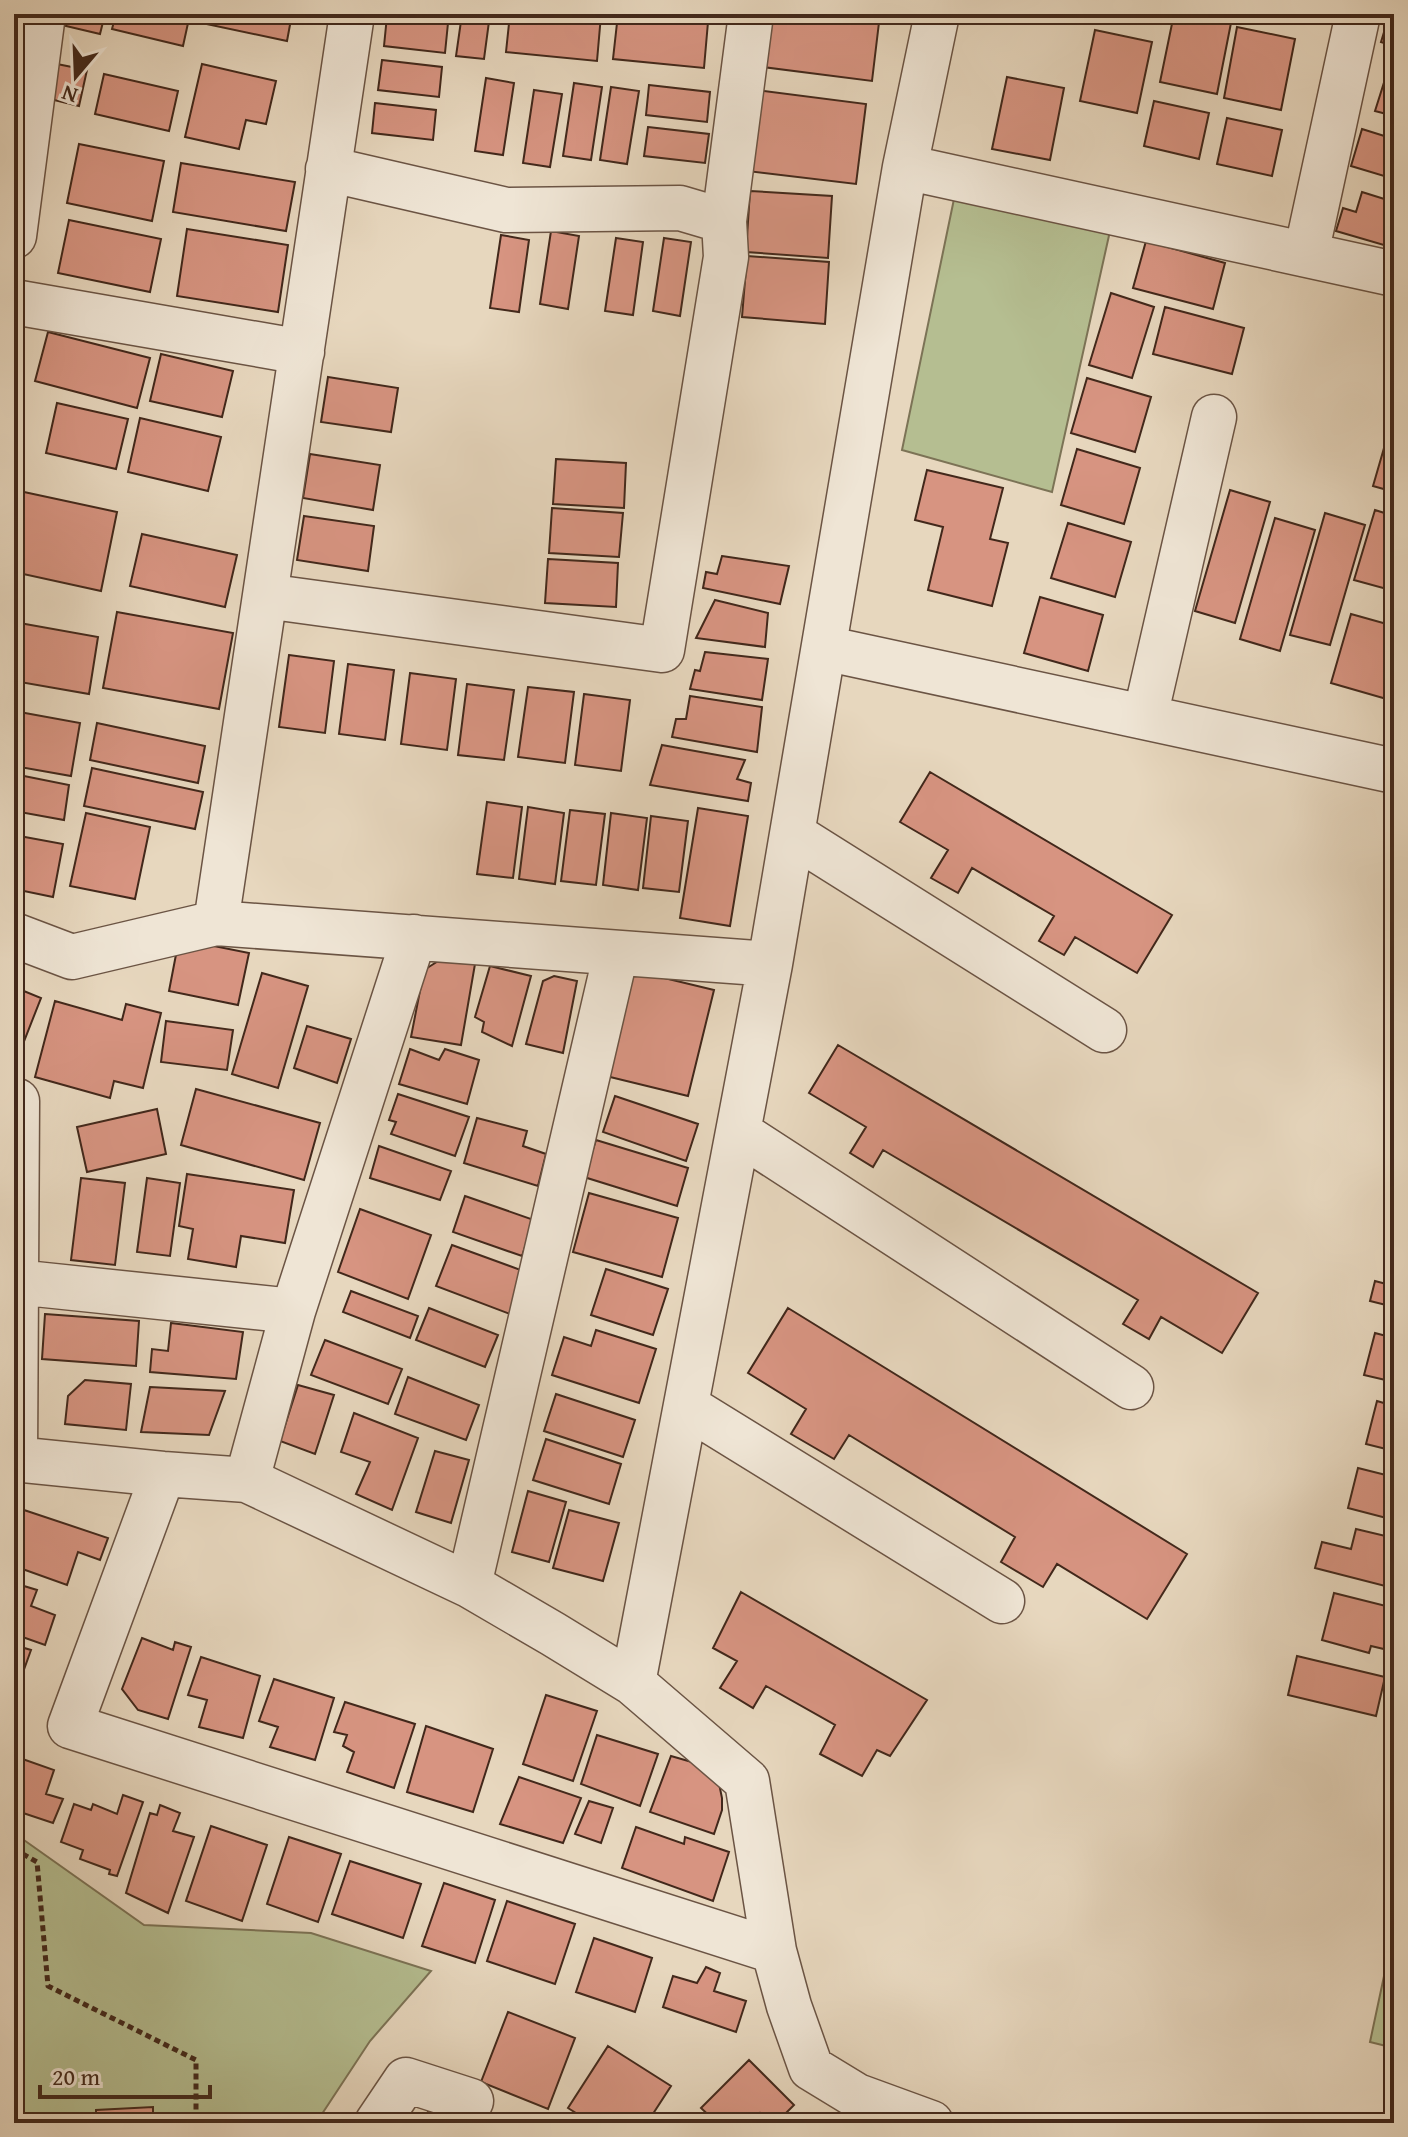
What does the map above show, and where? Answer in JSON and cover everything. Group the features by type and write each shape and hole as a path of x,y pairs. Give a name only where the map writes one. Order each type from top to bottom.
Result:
{"street":[{"path":"14,236 43,14"},
{"path":"216,923 352,14"},
{"path":"265,596 662,650 726,257 724,221 751,14"},
{"path":"633,1683 770,964 905,167 937,14"},
{"path":"1306,254 1358,14"},
{"path":"905,167 1394,274"},
{"path":"328,169 506,210 680,208 724,221"},
{"path":"14,302 302,352"},
{"path":"1145,717 1214,417"},
{"path":"824,648 1394,771"},
{"path":"792,834 1104,1030"},
{"path":"14,935 72,957 216,923 770,964"},
{"path":"247,1480 293,1311 414,937"},
{"path":"469,1585 616,953"},
{"path":"17,1101 14,1459 247,1480 469,1585 633,1683 747,1781 774,1951 811,2068 847,2110 931,2123"},
{"path":"738,1132 1131,1387"},
{"path":"16,1282 293,1311"},
{"path":"686,1406 1002,1601"},
{"path":"163,1474 70,1726 774,1951"},
{"path":"377,2123 406,2080 471,2101"}],"path":[{"path":"14,1849 37,1862 48,1986 196,2060 196,2123"}],"green space":[{"path":"954,199 1110,231 1052,492 902,450"},
{"path":"14,1833 144,1925 311,1933 431,1971 370,2041 316,2123 14,2123"},
{"path":"1394,1929 1394,2048 1370,2042"}],"building":[{"path":"68,14 105,14 100,34 66,26"},
{"path":"116,14 190,14 183,46 112,29"},
{"path":"199,14 292,14 287,41 197,22"},
{"path":"462,14 490,14 484,59 456,56"},
{"path":"510,14 601,15 597,61 506,52"},
{"path":"618,14 708,22 704,68 613,59"},
{"path":"770,14 880,14 872,81 763,67"},
{"path":"1174,14 1231,23 1217,94 1160,82"},
{"path":"387,16 448,23 445,53 384,46"},
{"path":"1388,19 1394,21 1394,46 1381,42"},
{"path":"1237,27 1295,39 1281,110 1224,98"},
{"path":"1095,30 1152,42 1137,113 1080,101"},
{"path":"382,60 442,67 439,97 378,90"},
{"path":"57,64 87,70 79,106 50,99"},
{"path":"202,64 276,81 266,124 246,120 239,149 185,137"},
{"path":"1387,73 1394,75 1394,116 1375,111"},
{"path":"104,74 178,91 169,131 95,114"},
{"path":"1007,77 1064,88 1050,160 992,149"},
{"path":"486,78 514,83 503,155 475,151"},
{"path":"574,83 602,87 591,160 563,156"},
{"path":"649,85 710,92 707,122 646,115"},
{"path":"611,87 639,91 627,164 600,160"},
{"path":"534,90 562,94 550,167 523,163"},
{"path":"757,90 866,104 856,184 747,171"},
{"path":"1154,101 1209,113 1199,159 1144,146"},
{"path":"375,103 436,110 433,140 372,133"},
{"path":"1227,118 1282,130 1272,176 1217,164"},
{"path":"648,127 709,134 705,163 644,156"},
{"path":"1362,129 1394,139 1394,179 1351,166"},
{"path":"79,144 164,161 152,221 67,203"},
{"path":"181,163 295,182 286,231 173,212"},
{"path":"750,191 832,196 828,258 746,252"},
{"path":"1362,192 1394,202 1394,248 1336,231 1343,208 1356,212"},
{"path":"69,220 161,239 150,292 58,273"},
{"path":"187,229 288,245 278,312 177,296"},
{"path":"551,231 579,236 568,309 540,304"},
{"path":"501,235 529,240 519,312 490,308"},
{"path":"616,238 643,242 633,315 605,311"},
{"path":"664,238 691,242 680,316 653,311"},
{"path":"1146,241 1225,263 1213,309 1133,288"},
{"path":"747,256 829,262 825,324 742,317"},
{"path":"1111,293 1154,307 1132,378 1089,365"},
{"path":"1165,307 1244,328 1232,374 1153,354"},
{"path":"48,332 150,358 137,408 35,381"},
{"path":"161,354 233,371 222,417 150,401"},
{"path":"328,377 398,388 391,432 321,422"},
{"path":"1087,378 1151,397 1135,452 1071,433"},
{"path":"57,403 128,419 116,469 46,453"},
{"path":"140,418 221,437 208,491 128,472"},
{"path":"1394,418 1394,492 1373,486"},
{"path":"1077,449 1140,468 1124,524 1061,505"},
{"path":"310,454 380,465 373,510 303,498"},
{"path":"556,459 626,463 624,508 553,504"},
{"path":"927,470 1003,488 990,539 1008,543 992,606 928,590 943,527 915,520"},
{"path":"1230,490 1270,502 1235,623 1195,611"},
{"path":"24,492 117,512 101,591 14,572 14,536"},
{"path":"552,508 623,513 619,557 549,553"},
{"path":"1375,510 1394,516 1394,591 1354,580"},
{"path":"1325,513 1365,525 1330,645 1290,635"},
{"path":"304,516 374,526 368,571 297,560"},
{"path":"1275,518 1315,530 1280,651 1240,639"},
{"path":"1068,523 1131,542 1115,597 1051,578"},
{"path":"142,534 237,555 225,607 130,586"},
{"path":"722,556 789,566 780,604 703,588 706,572 717,574"},
{"path":"548,559 618,563 616,607 545,603"},
{"path":"1040,597 1103,615 1088,671 1024,653"},
{"path":"715,600 768,613 765,647 696,638"},
{"path":"117,612 233,633 219,709 103,688"},
{"path":"1351,614 1394,626 1394,687 1390,700 1331,683"},
{"path":"14,622 98,637 89,694 14,681"},
{"path":"705,652 768,659 762,700 690,689 695,670 700,671"},
{"path":"289,655 334,661 325,733 279,727"},
{"path":"348,664 394,670 385,740 339,734"},
{"path":"410,673 456,679 447,750 401,744"},
{"path":"467,684 514,690 504,760 458,755"},
{"path":"528,687 574,692 565,763 518,757"},
{"path":"584,694 630,700 621,771 575,765"},
{"path":"690,696 762,707 757,752 672,737 676,719 686,719"},
{"path":"14,711 80,723 71,776 14,766"},
{"path":"97,723 205,746 198,783 90,760"},
{"path":"662,745 745,760 737,779 751,783 748,801 650,785"},
{"path":"92,768 203,792 195,829 84,806"},
{"path":"930,772 1172,915 1137,973 1075,937 1064,955 1039,941 1054,916 972,868 958,893 931,878 948,850 900,822"},
{"path":"14,774 69,785 64,820 14,811"},
{"path":"487,802 522,807 513,878 477,874"},
{"path":"528,807 564,813 555,884 519,879"},
{"path":"698,808 748,816 730,926 680,918"},
{"path":"570,810 605,814 596,885 561,881"},
{"path":"86,813 150,827 135,899 70,886"},
{"path":"611,813 647,818 638,890 603,885"},
{"path":"651,816 688,821 679,892 643,888"},
{"path":"14,835 63,844 53,897 14,889"},
{"path":"179,939 249,953 238,1005 169,991"},
{"path":"443,958 475,964 461,1045 411,1037 424,970"},
{"path":"490,966 531,976 512,1046 482,1032 484,1022 475,1017"},
{"path":"631,970 714,990 688,1096 606,1076"},
{"path":"262,973 308,986 278,1088 232,1074"},
{"path":"554,976 577,981 563,1053 526,1044 543,981"},
{"path":"14,987 41,998 21,1049 14,1047"},
{"path":"55,1001 122,1020 126,1004 161,1013 143,1088 114,1081 110,1098 35,1077"},
{"path":"166,1021 233,1030 227,1070 161,1062"},
{"path":"307,1026 351,1039 337,1083 294,1068"},
{"path":"838,1045 1258,1293 1222,1353 1161,1317 1149,1339 1123,1324 1138,1300 883,1150 873,1167 850,1153 866,1127 809,1093"},
{"path":"410,1049 439,1060 445,1049 479,1060 467,1104 399,1084"},
{"path":"196,1089 320,1123 304,1180 181,1145"},
{"path":"398,1094 469,1117 455,1156 391,1134 396,1122 389,1120"},
{"path":"615,1096 698,1124 686,1161 603,1132"},
{"path":"157,1109 166,1154 87,1172 77,1127"},
{"path":"477,1118 527,1131 523,1146 546,1154 538,1186 464,1163"},
{"path":"596,1140 688,1168 677,1206 584,1177"},
{"path":"379,1146 451,1171 440,1200 370,1178"},
{"path":"187,1174 294,1190 285,1243 241,1236 236,1267 188,1259 193,1229 179,1226"},
{"path":"81,1178 125,1183 115,1265 71,1260"},
{"path":"147,1178 180,1183 170,1256 137,1252"},
{"path":"589,1193 678,1218 662,1277 573,1252"},
{"path":"465,1196 534,1220 522,1256 453,1232"},
{"path":"360,1209 431,1235 408,1299 338,1272"},
{"path":"452,1245 526,1272 510,1314 436,1286"},
{"path":"606,1269 668,1289 653,1335 591,1315"},
{"path":"1375,1281 1394,1286 1394,1307 1370,1301"},
{"path":"351,1291 418,1316 410,1338 343,1312"},
{"path":"429,1308 498,1335 485,1367 416,1340"},
{"path":"788,1308 1187,1554 1147,1619 1057,1564 1043,1587 1001,1562 1015,1537 849,1435 834,1459 791,1434 806,1409 748,1373"},
{"path":"45,1314 139,1321 136,1366 42,1359"},
{"path":"171,1323 243,1332 236,1379 150,1372 152,1349 168,1351"},
{"path":"596,1330 656,1349 639,1403 552,1375 564,1337 591,1346"},
{"path":"1375,1333 1394,1338 1394,1382 1364,1375"},
{"path":"325,1340 402,1369 388,1404 311,1375"},
{"path":"408,1377 479,1405 466,1440 395,1414"},
{"path":"85,1380 131,1384 126,1430 65,1424 68,1396"},
{"path":"298,1385 334,1395 315,1454 280,1441"},
{"path":"150,1387 225,1391 209,1435 141,1432"},
{"path":"556,1394 635,1420 623,1457 544,1431"},
{"path":"1377,1401 1394,1406 1394,1451 1366,1444"},
{"path":"354,1413 418,1438 392,1510 356,1494 370,1462 341,1452"},
{"path":"546,1439 621,1464 609,1504 533,1480"},
{"path":"435,1451 469,1460 451,1523 416,1512"},
{"path":"1358,1468 1394,1477 1394,1520 1348,1508"},
{"path":"528,1491 566,1502 549,1562 512,1552"},
{"path":"24,1510 108,1538 100,1560 78,1552 67,1585 14,1566 14,1541"},
{"path":"569,1510 619,1523 603,1581 553,1568"},
{"path":"1356,1529 1394,1538 1393,1588 1315,1568 1322,1542 1351,1549"},
{"path":"14,1583 37,1590 31,1606 55,1615 45,1645 14,1634"},
{"path":"741,1592 927,1700 890,1756 877,1750 862,1776 820,1754 835,1725 766,1686 753,1708 720,1688 737,1661 713,1648"},
{"path":"1334,1593 1394,1608 1388,1650 1371,1646 1369,1653 1322,1640"},
{"path":"142,1638 173,1650 175,1642 191,1647 168,1719 138,1710 122,1689"},
{"path":"14,1645 31,1650 17,1689 14,1688"},
{"path":"1297,1656 1385,1677 1376,1716 1288,1695"},
{"path":"201,1657 260,1676 243,1738 199,1727 207,1700 188,1695"},
{"path":"274,1679 334,1698 315,1760 270,1747 278,1727 259,1721"},
{"path":"546,1695 597,1711 573,1781 523,1764"},
{"path":"345,1702 415,1724 394,1788 347,1772 354,1752 343,1746 347,1735 334,1732"},
{"path":"426,1726 493,1749 473,1812 407,1792"},
{"path":"597,1735 658,1754 640,1806 581,1784"},
{"path":"14,1756 54,1770 46,1794 63,1799 53,1823 14,1810"},
{"path":"671,1756 716,1769 722,1810 714,1834 650,1812"},
{"path":"519,1777 581,1798 563,1843 500,1824"},
{"path":"123,1795 143,1802 117,1876 109,1874 110,1870 80,1859 83,1850 61,1842 74,1804 91,1810 93,1804 117,1814"},
{"path":"589,1801 613,1808 601,1843 575,1834"},
{"path":"160,1805 180,1813 173,1831 194,1837 168,1913 126,1893 150,1813 157,1815"},
{"path":"211,1826 267,1845 242,1921 186,1901"},
{"path":"636,1827 684,1844 685,1837 729,1852 713,1901 622,1868"},
{"path":"289,1837 341,1854 318,1922 267,1904"},
{"path":"350,1861 421,1884 403,1938 332,1914"},
{"path":"444,1883 495,1900 475,1963 422,1946"},
{"path":"507,1901 575,1924 555,1984 487,1961"},
{"path":"594,1938 652,1958 635,2012 576,1992"},
{"path":"706,1967 720,1973 714,1991 746,2001 736,2032 663,2007 673,1976 697,1983"},
{"path":"508,2012 575,2038 548,2109 481,2082"},
{"path":"608,2046 671,2086 647,2123 592,2123 568,2108"},
{"path":"749,2060 794,2105 776,2123 770,2123 760,2113 750,2123 717,2123 701,2108"},
{"path":"153,2107 153,2123 96,2123 96,2110"},
{"path":"428,2112 443,2123 421,2123"}]}
